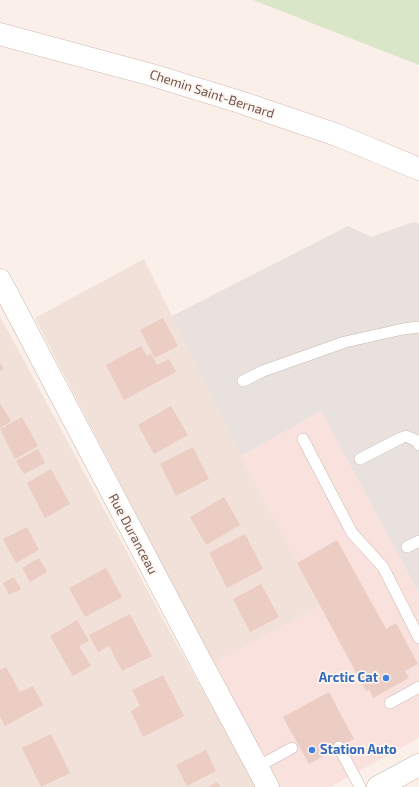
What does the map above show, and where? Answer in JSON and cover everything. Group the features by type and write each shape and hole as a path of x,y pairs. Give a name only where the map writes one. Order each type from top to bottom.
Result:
{"street":[{"name":"Chemin Saint-Bernard","path":"0,34 152,75 234,100 337,136 419,169"},
{"name":"Rue Duranceau","path":"0,280 268,787"},
{"path":"378,787 419,765"}],"lane":[{"path":"243,381 263,371 345,342 403,329 419,327"},
{"path":"360,459 406,436 417,441 419,445"},
{"path":"302,439 352,532 383,567 419,638"},
{"path":"407,547 419,541"},
{"path":"390,703 419,687"},
{"path":"339,747 360,787"},
{"path":"257,767 292,748"}],"shaded area":[{"path":"414,222 419,224 419,593 321,411 241,456 172,316 348,226 371,237"},
{"path":"144,259 241,456 320,606 213,664 35,318"},
{"path":"0,316 178,647 258,787 0,787"},
{"path":"321,411 419,593 419,738 330,787 279,787 213,664 320,606 241,456"}],"green space":[{"path":"253,0 419,0 419,65"}],"building":[{"path":"163,318 178,346 155,358 140,330"},
{"path":"141,346 147,356 151,354 157,365 169,359 176,372 124,400 106,365"},
{"path":"0,363 4,369 0,371"},
{"path":"0,403 11,421 0,428"},
{"path":"171,406 188,435 154,454 138,425"},
{"path":"22,417 38,446 15,459 0,429"},
{"path":"193,447 209,479 176,496 160,464"},
{"path":"38,449 45,463 24,474 16,461"},
{"path":"51,469 70,504 45,518 27,483"},
{"path":"224,497 240,525 206,545 190,517"},
{"path":"27,527 39,550 16,563 3,539"},
{"path":"245,534 263,569 227,588 209,553"},
{"path":"337,540 386,629 396,623 418,664 405,671 409,678 373,698 369,689 366,691 297,563"},
{"path":"39,558 47,572 30,582 22,568"},
{"path":"106,568 122,597 85,617 69,588"},
{"path":"14,577 21,589 9,595 3,583"},
{"path":"261,584 279,617 250,632 233,599"},
{"path":"130,614 152,656 122,671 109,646 98,652 89,635"},
{"path":"77,620 89,641 79,646 91,666 73,676 50,636"},
{"path":"6,667 20,692 33,686 43,705 5,726 0,716 0,670"},
{"path":"163,675 184,716 143,737 131,711 140,706 132,690"},
{"path":"329,692 354,739 309,764 283,717"},
{"path":"51,734 70,773 41,787 22,748"},
{"path":"206,750 216,771 187,786 176,765"},
{"path":"217,782 220,787 208,787"}],"place":[{"name":"Arctic Cat","path":"386,678"},
{"name":"Station Auto","path":"312,750"}]}
